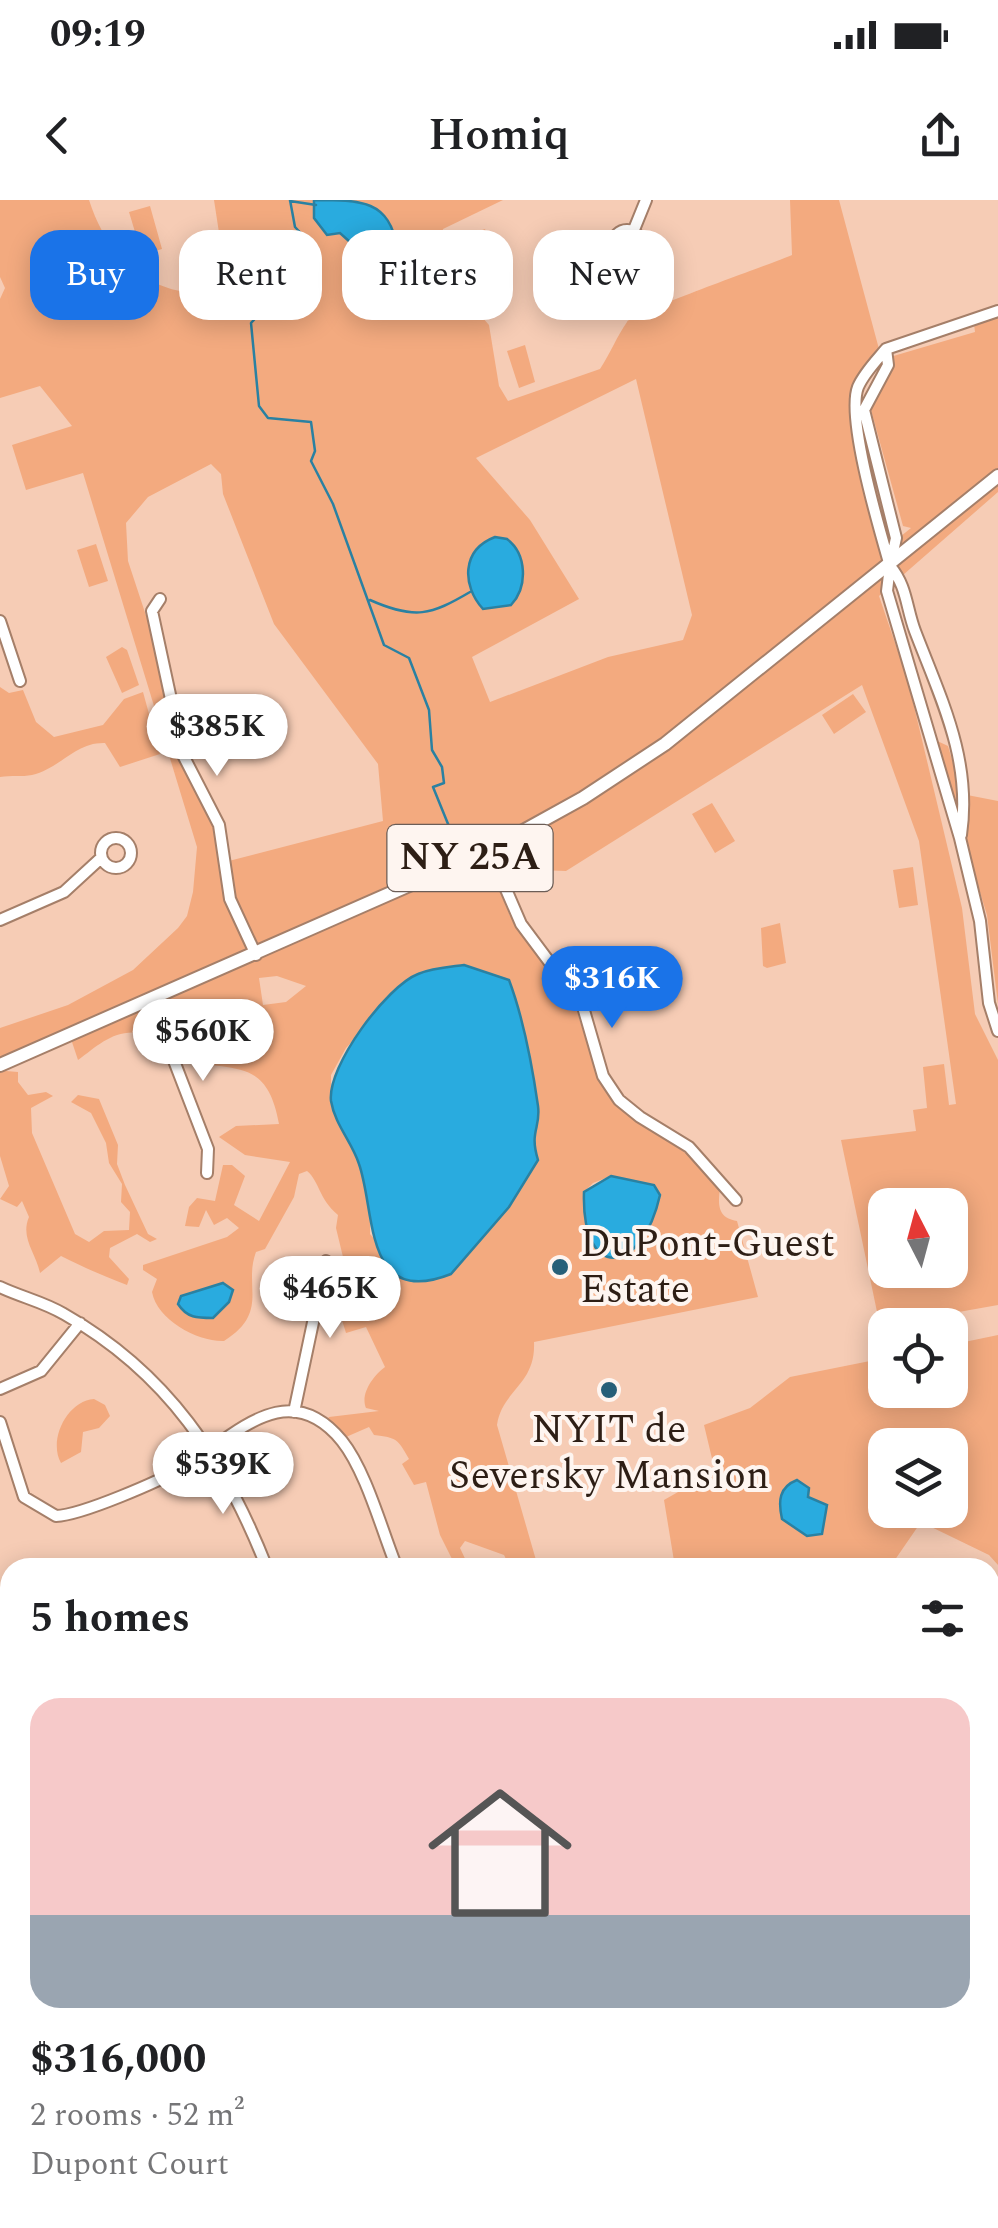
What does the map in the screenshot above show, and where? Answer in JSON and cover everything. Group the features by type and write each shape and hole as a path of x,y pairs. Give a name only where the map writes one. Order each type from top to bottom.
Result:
{"main road":[{"name":"NY 25A","path":"0,1065 489,850 583,798 665,744 998,476"}],"street":[{"path":"634,230 646,200"},
{"path":"998,312 886,349 866,372 855,398 872,500 890,566 887,592 960,838 980,921 988,1004 998,1031"},
{"path":"890,566 903,582 915,631 952,728 964,784 960,838"},
{"path":"160,599 152,610 154,624 169,674 183,755 219,826 230,899 256,955"},
{"path":"0,621 20,681"},
{"path":"489,850 521,924 583,1007 603,1076 611,1088 640,1117 689,1146 736,1200"},
{"path":"0,920 64,892 102,858"},
{"path":"151,1001 208,1150 207,1173"},
{"path":"294,1412 326,1261"},
{"path":"0,1287 80,1323 154,1377 226,1477 261,1558"},
{"path":"0,1389 41,1371 80,1323"},
{"path":"0,1422 24,1497 56,1516 84,1510 168,1476 254,1418 294,1412 322,1425 342,1442 393,1558"}],"shaded area":[{"path":"0,200 89,200 102,230 30,230 30,320 159,320 159,284 179,290 179,320 322,320 322,230 219,230 214,200 503,200 443,230 342,230 342,320 485,320 489,325 499,386 508,401 600,369 630,320 674,320 674,300 792,255 790,200 839,200 879,349 851,398 880,553 911,528 903,526 871,410 890,372 890,357 975,332 974,324 998,314 998,492 879,596 908,681 962,908 975,1014 998,1060 998,1305 968,1310 876,1308 872,1288 968,1288 968,1188 868,1188 868,1269 841,1140 916,1131 913,1110 927,1108 923,1067 944,1064 949,1105 956,1104 919,841 862,685 566,871 513,869 495,879 510,916 574,1002 598,1078 616,1104 694,1159 720,1188 720,1209 726,1217 737,1221 758,1297 534,1342 530,1368 505,1403 497,1425 535,1558 506,1558 465,1541 460,1548 465,1558 452,1558 440,1535 426,1482 414,1485 402,1464 409,1459 399,1443 374,1435 369,1427 346,1437 324,1422 329,1417 379,1411 366,1408 365,1397 372,1380 385,1367 366,1327 346,1333 334,1294 349,1288 332,1284 328,1276 331,1256 341,1260 343,1257 336,1228 338,1215 307,1171 299,1174 294,1197 265,1249 256,1252 251,1309 238,1330 224,1341 202,1338 170,1320 155,1302 152,1292 157,1279 143,1270 143,1265 227,1237 239,1228 227,1218 214,1225 206,1210 199,1227 185,1226 189,1207 197,1198 215,1201 223,1165 232,1165 245,1176 234,1205 259,1221 290,1162 245,1155 219,1137 236,1126 279,1124 265,1085 254,1076 197,1062 151,1037 131,1032 106,1040 78,1060 70,1036 3,1064 6,1071 18,1072 18,1082 28,1095 46,1092 53,1096 31,1108 32,1133 75,1234 89,1242 104,1231 129,1230 130,1212 121,1202 122,1184 109,1163 106,1143 91,1113 71,1102 78,1095 99,1099 118,1145 117,1164 125,1185 148,1234 157,1239 150,1242 137,1234 110,1248 109,1257 129,1279 127,1285 61,1256 40,1273 27,1239 29,1217 22,1201 17,1207 0,1199 9,1186 0,1156 0,1028 68,1005 133,970 187,916 197,847 83,473 26,490 12,445 72,426 40,386 0,398 0,299 5,288 0,277","holes":["636,379 692,615 683,640 608,657 490,702 472,657 579,599 530,520 476,458","211,464 221,474 223,494 274,624 378,764 383,821 221,863 212,822 180,758 159,655 128,561 126,523 148,497","464,965 538,1106 531,1144 536,1154 509,1207 451,1273 409,1279 370,1234 370,1210 359,1163 331,1102 331,1075 346,1048 415,974","277,976 306,986 286,1002 263,1005 259,978","611,1176 660,1195 649,1230 633,1252 583,1204 584,1192 593,1183"]},
{"path":"150,206 157,230 134,230 129,212"},
{"path":"525,345 535,382 519,388 507,351"},
{"path":"96,544 108,581 89,587 77,550"},
{"path":"122,647 127,650 139,685 122,693 106,657"},
{"path":"0,687 9,693 23,690 36,722 54,737 103,725 124,699 143,692 160,754 120,767 105,743 94,744 42,772 0,777"},
{"path":"853,694 866,712 834,734 822,715"},
{"path":"933,739 948,746 962,794 998,801 998,1004 987,915"},
{"path":"712,803 735,841 715,853 692,814"},
{"path":"913,867 918,905 899,908 893,870"},
{"path":"780,923 786,963 767,968 763,966 761,928"},
{"path":"998,1335 998,1558 933,1528 968,1528 968,1428 868,1428 868,1528 917,1528 896,1558 674,1558 664,1500 715,1471 704,1425 750,1408 790,1377 868,1361 868,1408 968,1408 968,1341"},
{"path":"94,1399 105,1405 110,1416 99,1428 83,1432 81,1452 61,1463 57,1444 62,1423 84,1401"}],"water":[{"path":"314,200 346,201 371,206 388,220 392,230 342,230 342,235 327,235 314,218"},
{"path":"495,537 514,545 522,562 522,580 511,605 483,609 471,590 468,569 476,550"},
{"path":"464,965 509,980 536,1090 538,1160 509,1207 451,1274 422,1281 402,1278 388,1267 378,1250 359,1164 333,1110 332,1086 361,1029 405,981 435,969"},
{"path":"611,1176 654,1185 660,1195 640,1241 614,1258 602,1254 592,1242 584,1192"},
{"path":"223,1283 233,1290 229,1302 213,1318 193,1316 178,1304 181,1296"},
{"path":"797,1480 809,1488 808,1497 827,1505 822,1534 807,1536 782,1519 781,1495"}],"waterway":[{"path":"290,200 295,227 310,243 306,263 251,323 259,406 268,418 311,422 315,451 311,461 333,504 384,645 409,658 429,710 432,750 442,767 444,783 433,787 457,846"},
{"path":"290,201 316,205"},
{"path":"370,600 399,610 422,612 470,592"}],"place":[{"name":"DuPont-Guest Estate","path":"560,1267"},
{"name":"NYIT de Seversky Mansion","path":"609,1390"}]}
